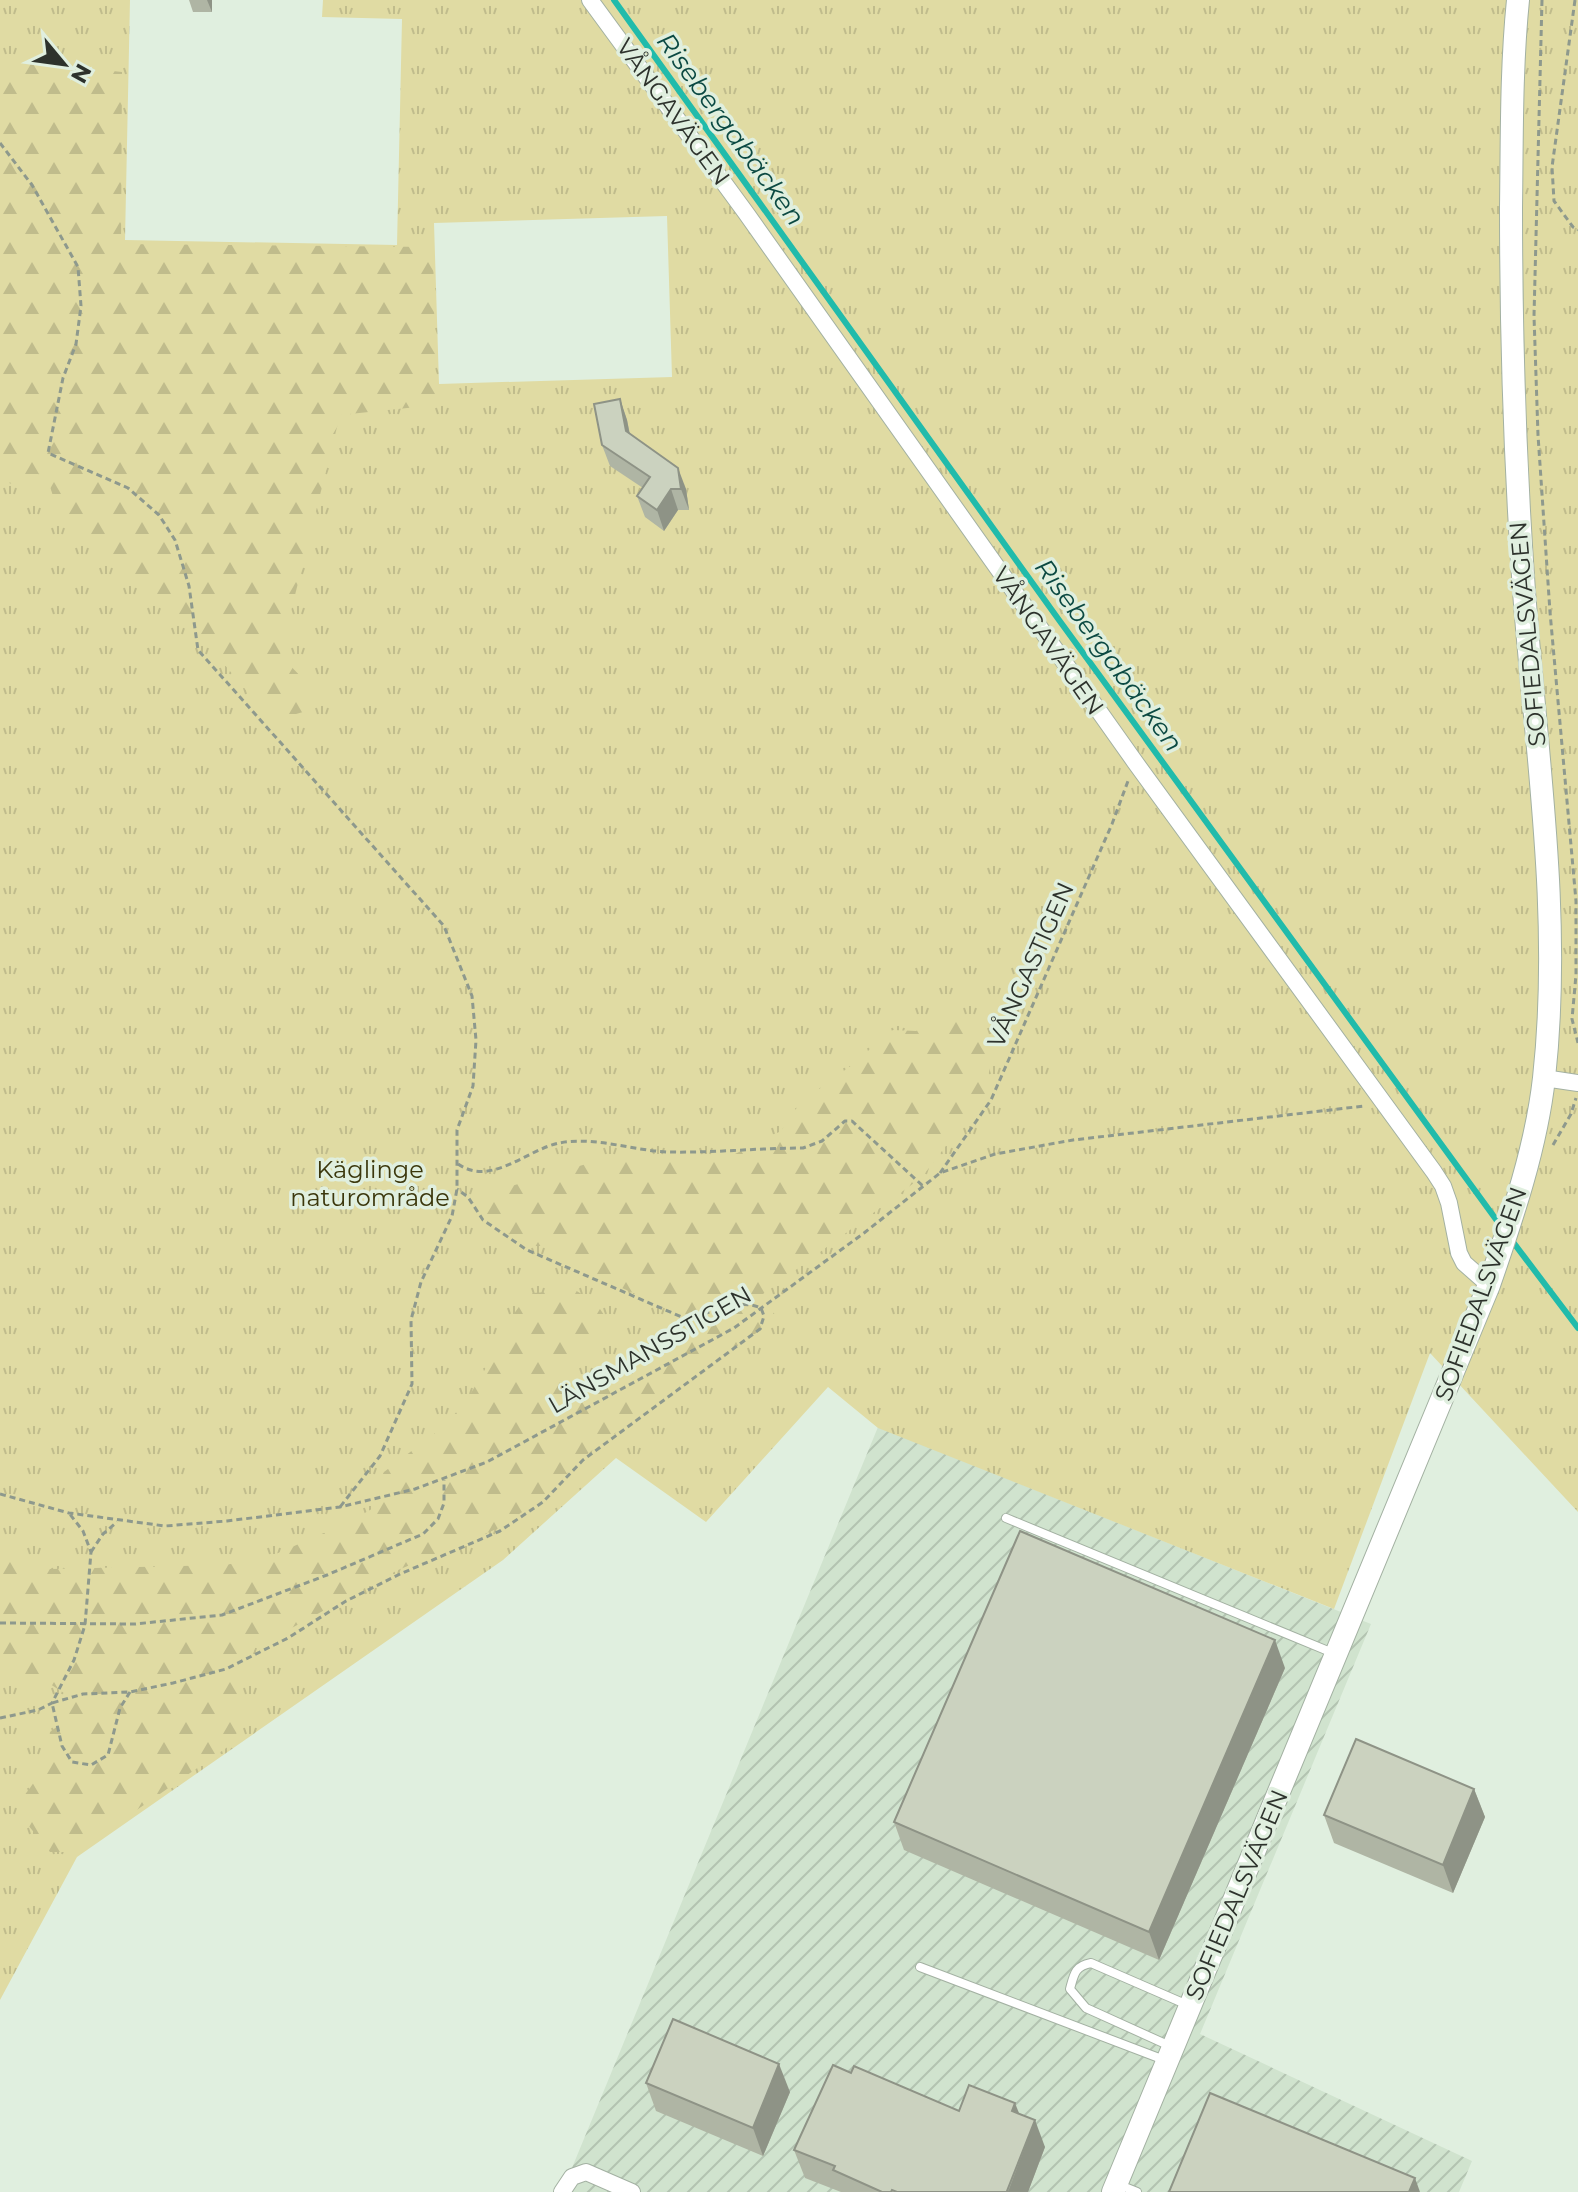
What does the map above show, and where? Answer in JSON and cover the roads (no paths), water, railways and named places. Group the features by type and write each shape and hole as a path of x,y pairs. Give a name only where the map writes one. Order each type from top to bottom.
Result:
{"main road":[{"name":"SOFIEDALSVÄGEN","path":"1122,2189 1170,2054 1492,1278 1517,1204 1537,1122 1544,1078 1551,939 1517,490 1511,308 1512,64 1518,0"}],"street":[{"name":"VÅNGAVÄGEN","path":"590,0 755,226 1135,762 1443,1186 1464,1263 1492,1278"},
{"path":"1544,1078 1578,1086"},
{"path":"562,2192 572,2177 586,2172 632,2192"}],"lane":[{"path":"1006,1518 1337,1655"},
{"path":"1170,2054 1086,2008 1070,1989 1074,1973 1080,1965 1091,1963 1190,2006"},
{"path":"920,1967 1170,2054"}],"waterway":[{"name":"Risebergabäcken","path":"614,0 1059,620 1503,1229"},
{"name":"Risebergabäcken","path":"1510,1238 1578,1328"}],"park label":[{"name":"Käglinge naturområde","path":"370,1184"}]}
